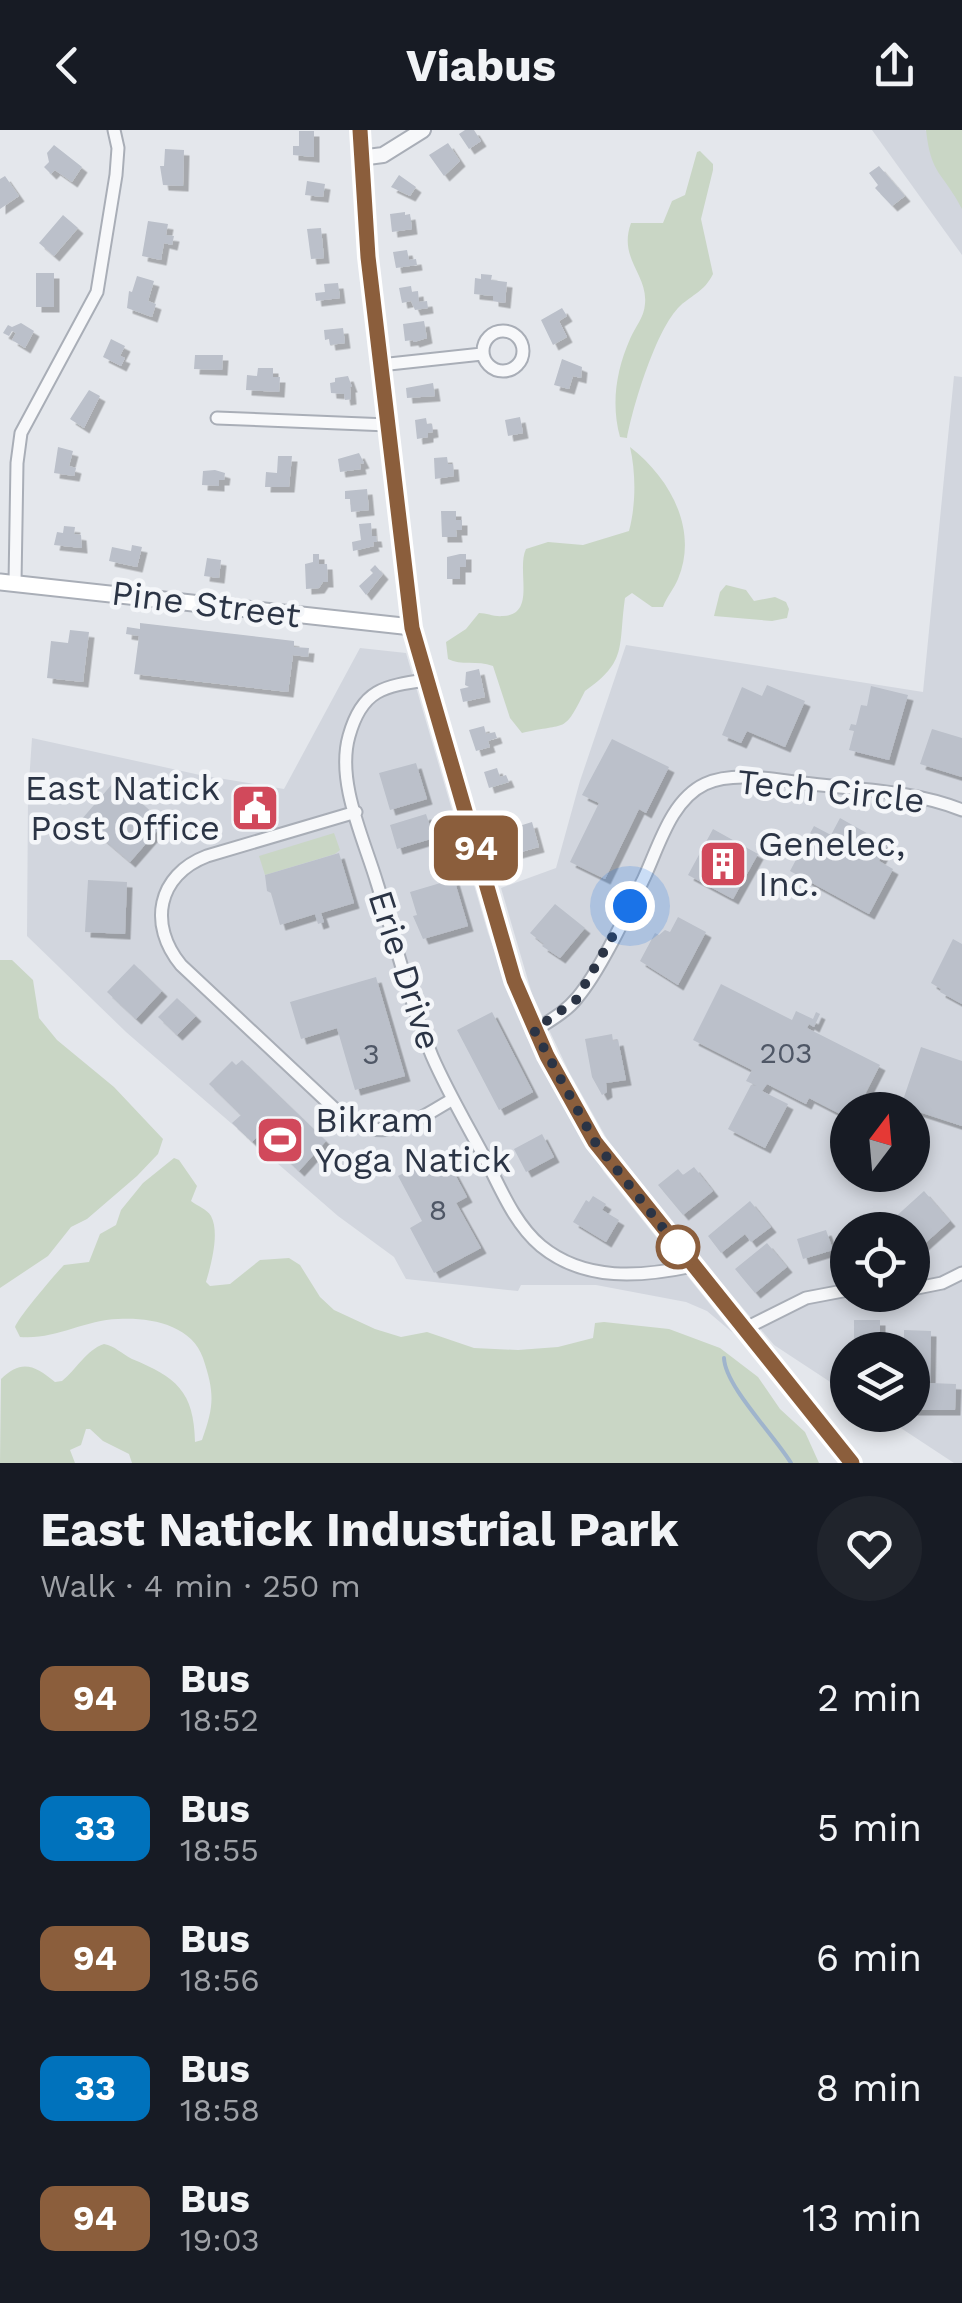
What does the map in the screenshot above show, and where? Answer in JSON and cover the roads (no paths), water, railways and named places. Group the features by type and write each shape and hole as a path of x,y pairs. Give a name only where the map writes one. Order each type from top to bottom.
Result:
{"main road":[{"path":"360,130 380,365 412,628 514,980 534,1030 595,1142 852,1463"},
{"name":"Pine Street","path":"8,582 412,628"}],"street":[{"path":"8,582 21,434 97,292 116,175 118,148 114,130"},
{"path":"360,158 383,155 423,130"},
{"path":"380,365 482,354"},
{"path":"217,418 388,425"},
{"name":"Erie Drive","path":"428,680 378,690 359,712 349,736 345,762 356,812 418,1016 453,1099 514,1213 533,1239 550,1252 580,1267 612,1274 646,1275 693,1266"},
{"name":"Tech Circle","path":"534,1030 568,1007 582,992 676,812 688,796 705,784 741,778 788,782 907,795 962,810"},
{"path":"356,812 207,856 184,867 162,907 164,939 182,964 355,1124 372,1130 396,1130 453,1099"},
{"path":"930,1285 962,1273"},
{"path":"744,1329 806,1298 830,1293"}],"waterway":[{"path":"724,1358 741,1396 791,1463"}],"place":[{"name":"East Natick Post Office","path":"255,808"},
{"name":"Genelec, Inc.","path":"723,864"},
{"name":"Bikram Yoga Natick","path":"280,1140"}]}
